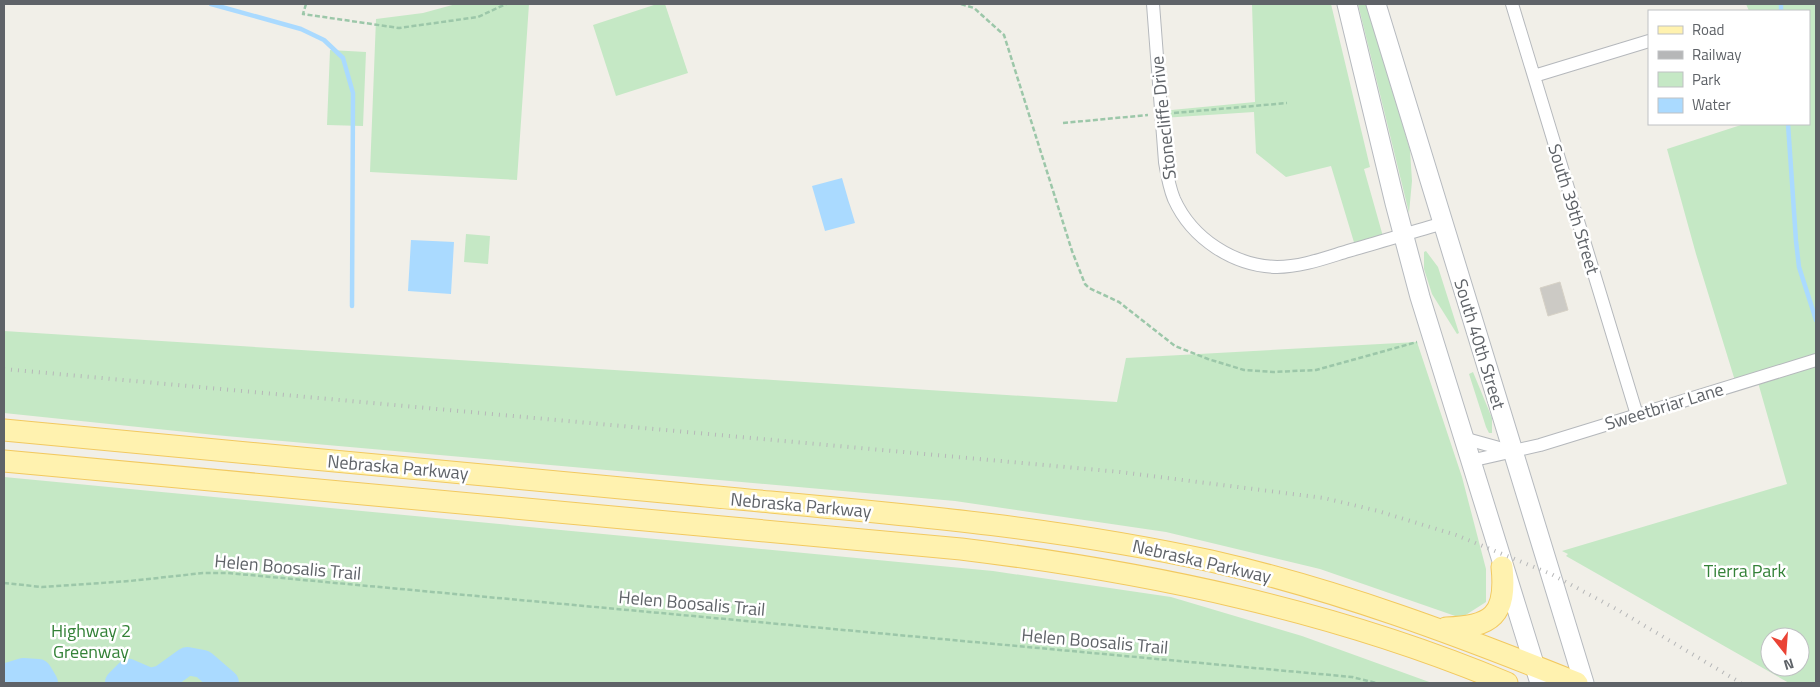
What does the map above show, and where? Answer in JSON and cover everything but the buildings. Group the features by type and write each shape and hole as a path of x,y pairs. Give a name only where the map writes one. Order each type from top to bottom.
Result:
{"main road":[{"path":"1347,4 1420,297 1502,567 1537,675"},
{"name":"South 40th Street","path":"1376,4 1584,683"},
{"name":"Nebraska Parkway","path":"4,430 978,523 1126,544 1213,562 1301,584 1471,641 1537,675 1577,683"},
{"name":"Nebraska Parkway","path":"4,461 951,548 1024,557 1182,584 1270,604 1345,625 1417,649 1507,683"},
{"path":"1428,626 1467,627 1475,626 1488,620 1499,608 1502,601 1504,584 1502,567"}],"street":[{"name":"Stonecliffe Drive","path":"1153,4 1168,181 1174,199 1183,215 1194,230 1208,242 1224,253 1241,260 1277,267 1310,262 1444,223"},
{"name":"South 39th Street","path":"1512,4 1636,415"},
{"path":"1534,76 1648,41"},
{"name":"Sweetbriar Lane","path":"1470,461 1540,445 1816,360"},
{"name":"Sweetbriar Lane","path":"1463,438 1512,452"}],"path":[{"path":"306,4 303,14 399,28 478,17 506,4"},
{"path":"961,4 974,8 1004,35 1072,251 1085,284 1089,288 1119,302 1175,346 1208,360 1244,370 1274,372 1316,370 1418,341"},
{"name":"Helen Boosalis Trail","path":"4,583 42,587 130,581 203,573 228,573 1352,677 1376,683"}],"green space":[{"path":"456,4 529,4 517,180 370,172 376,19 423,13"},
{"path":"657,4 665,4 688,73 616,96 593,25"},
{"path":"1252,4 1331,4 1370,167 1364,169 1384,240 1356,249 1331,166 1286,177 1256,153 1254,112 1162,118 1161,111 1255,102"},
{"path":"1358,4 1367,4 1410,150 1412,181 1409,213"},
{"name":"Tierra Park","path":"1746,4 1816,4 1816,683 1789,683 1778,677 1810,677 1810,627 1760,627 1760,666 1566,556 1568,554 1562,551 1787,484 1757,379 1736,384 1696,254 1667,149 1741,125 1810,125 1810,10 1749,10"},
{"path":"330,50 366,52 363,126 327,125"},
{"path":"466,234 490,236 488,264 464,262"},
{"path":"1426,251 1438,267 1459,333 1457,334 1432,294 1424,269 1424,252"},
{"path":"4,331 1117,402 1126,358 1417,342 1462,477 1486,569 1486,602 1461,618 1320,569 1166,532 955,501 215,435 4,413"},
{"path":"1473,372 1492,418 1492,433 1489,433 1486,427 1469,374"},
{"name":"Highway 2 Greenway","path":"4,477 993,571 1171,597 1302,636 1432,683 4,683"}],"water":[{"path":"842,178 855,223 825,231 812,186"},
{"path":"411,240 454,242 451,294 408,291"}],"waterway":[{"path":"211,4 301,29 324,40 343,58 353,93 352,306"},
{"path":"1781,4 1781,10"},
{"path":"1788,125 1799,267 1816,320"},
{"path":"119,683 129,673 150,682 162,679 187,661 203,664 225,683"},
{"path":"4,678 23,672 38,673 44,683"}],"railway":[{"path":"4,369 1120,472 1324,498 1378,511 1456,535 1551,574 1618,610 1741,683"}]}
